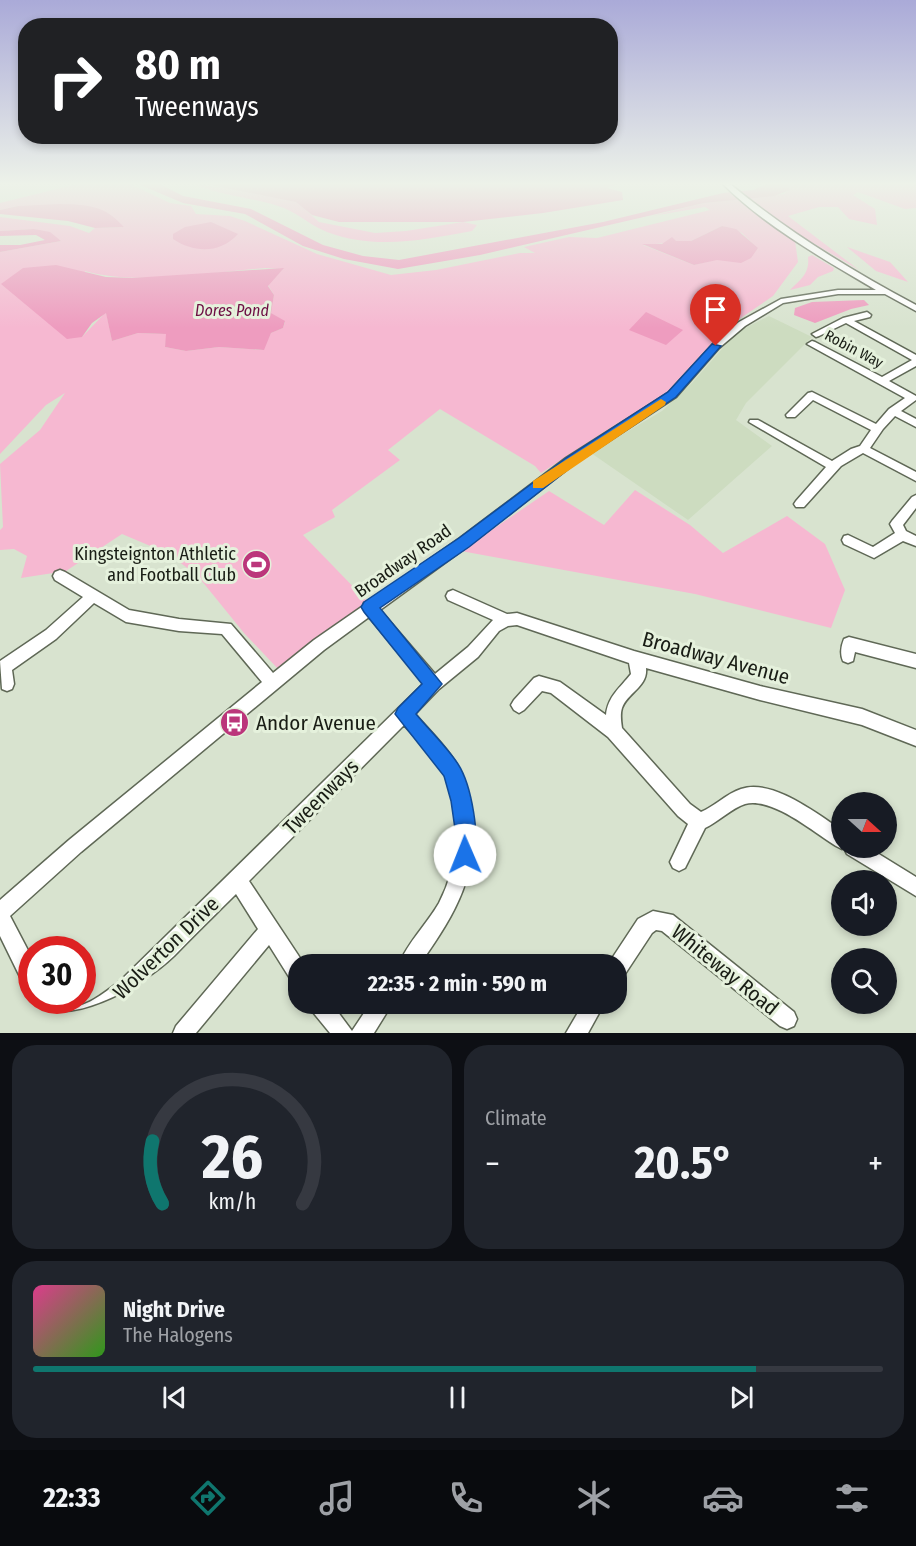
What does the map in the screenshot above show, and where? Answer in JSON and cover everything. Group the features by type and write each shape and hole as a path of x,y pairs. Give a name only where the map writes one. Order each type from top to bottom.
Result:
{"street":[{"path":"793,232 870,283 916,308"},
{"name":"Broadway Road","path":"852,291 870,283"},
{"name":"Broadway Road","path":"0,914 75,846 369,607 464,543 570,461 672,395 716,346 742,324 781,301 852,291 887,292"},
{"path":"846,320 867,315"},
{"name":"Robin Way","path":"859,450 875,428 893,411 912,398 882,381 814,339 846,320 916,361 882,381"},
{"path":"904,352 916,346"},
{"path":"791,415 812,395 875,428"},
{"path":"893,411 916,423"},
{"path":"754,422 834,467"},
{"path":"800,504 834,467 859,450 916,477"},
{"path":"916,500 896,524 902,535 916,541"},
{"path":"848,540 874,553 902,535"},
{"path":"60,576 126,616 148,621 226,628 272,684"},
{"path":"8,684 4,667 45,641 72,618 92,596"},
{"name":"Broadway Avenue","path":"453,596 506,620 517,619 634,658 760,693 862,717 916,738"},
{"path":"369,607 434,684 473,652 494,627 506,620"},
{"path":"848,656 849,644 916,661"},
{"path":"614,731 613,714 617,701 638,678 640,672 634,658"},
{"path":"519,705 539,683 555,687 614,731 684,810 699,821 709,819 745,795 774,798 831,833"},
{"name":"Tweenways","path":"237,880 434,684"},
{"path":"404,714 452,771 461,801 467,843 464,868 447,908 416,954"},
{"path":"679,862 699,821"},
{"path":"869,858 916,887"},
{"path":"237,880 288,958"},
{"name":"Wolverton Drive","path":"96,1010 103,1007 237,880"},
{"path":"0,914 18,951"},
{"name":"Whiteway Road","path":"627,954 645,926 653,920 666,922 787,1019"},
{"path":"183,1033 269,930"},
{"name":"Wolverton Drive","path":"53,1014 56,1018 75,1019 87,1014"},
{"path":"327,1014 343,1033"},
{"path":"362,1033 375,1014"},
{"path":"576,1033 588,1014"}],"shaded area":[{"path":"42,232 269,232 317,254 391,275 436,270 520,253 535,253 524,247 569,237 597,238 620,232 709,232 691,241 643,245 694,265 758,249 740,232 809,232 859,270 806,239 795,241 798,262 773,296 726,328 660,400 618,423 541,473 535,466 440,409 388,450 400,460 332,510 335,517 303,535 368,602 280,671 244,633 197,575 167,553 122,534 66,571 21,578 27,556 14,549 0,550 0,530 3,527 0,464 40,430 65,393 46,405 0,454 0,252 61,241","holes":["265,268 283,269 268,285 274,295 271,313 285,322 283,328 271,333 263,350 219,347 186,351 165,347 167,334 138,333 112,341 106,312 82,337 85,271 105,275 150,278"]},
{"path":"328,232 465,232 399,242 363,241"},
{"path":"847,247 890,262 908,282 876,271"},
{"path":"812,255 834,268 833,271 818,277 810,285 790,290 804,275 808,267 808,257"},
{"path":"769,316 812,337 746,403 736,420 772,446 688,520 591,453 662,411 692,383 737,332"},
{"path":"635,490 690,525 723,553 787,516 825,544 845,590 831,628 695,594 461,551 549,491 604,525"}],"water":[{"path":"0,232 50,232 61,241 0,252 0,245 20,245 45,240 36,235 0,236"},
{"path":"278,232 297,232 323,245 363,256 399,260 548,232 578,232 480,255 398,269 344,259 303,246"},
{"path":"709,232 740,232 758,248 751,258 741,263 717,260 694,265 642,244 662,244 672,237 676,241 691,241"},
{"path":"173,234 238,234 231,241 215,248 198,249 181,244 173,239"},
{"name":"Dores Pond","path":"56,265 106,277 132,278 284,268 268,286 274,295 271,313 285,321 283,328 271,333 264,350 219,347 186,351 165,347 166,334 138,333 112,341 106,313 92,323 82,337 67,339 1,284 23,268"},
{"path":"864,300 869,305 851,309 815,323 794,315 795,308 812,302"},
{"path":"646,312 683,330 666,345 629,330"}],"slow traffic":[{"path":"538,484 661,402"}],"place":[{"name":"Kingsteignton Athletic and Football Club","path":"257,564"},
{"name":"Andor Avenue","path":"235,723"}],"route":[{"path":"465,855 467,843 461,801 452,771 404,714 434,684 369,607 464,543 570,461 672,395 716,346"}]}
